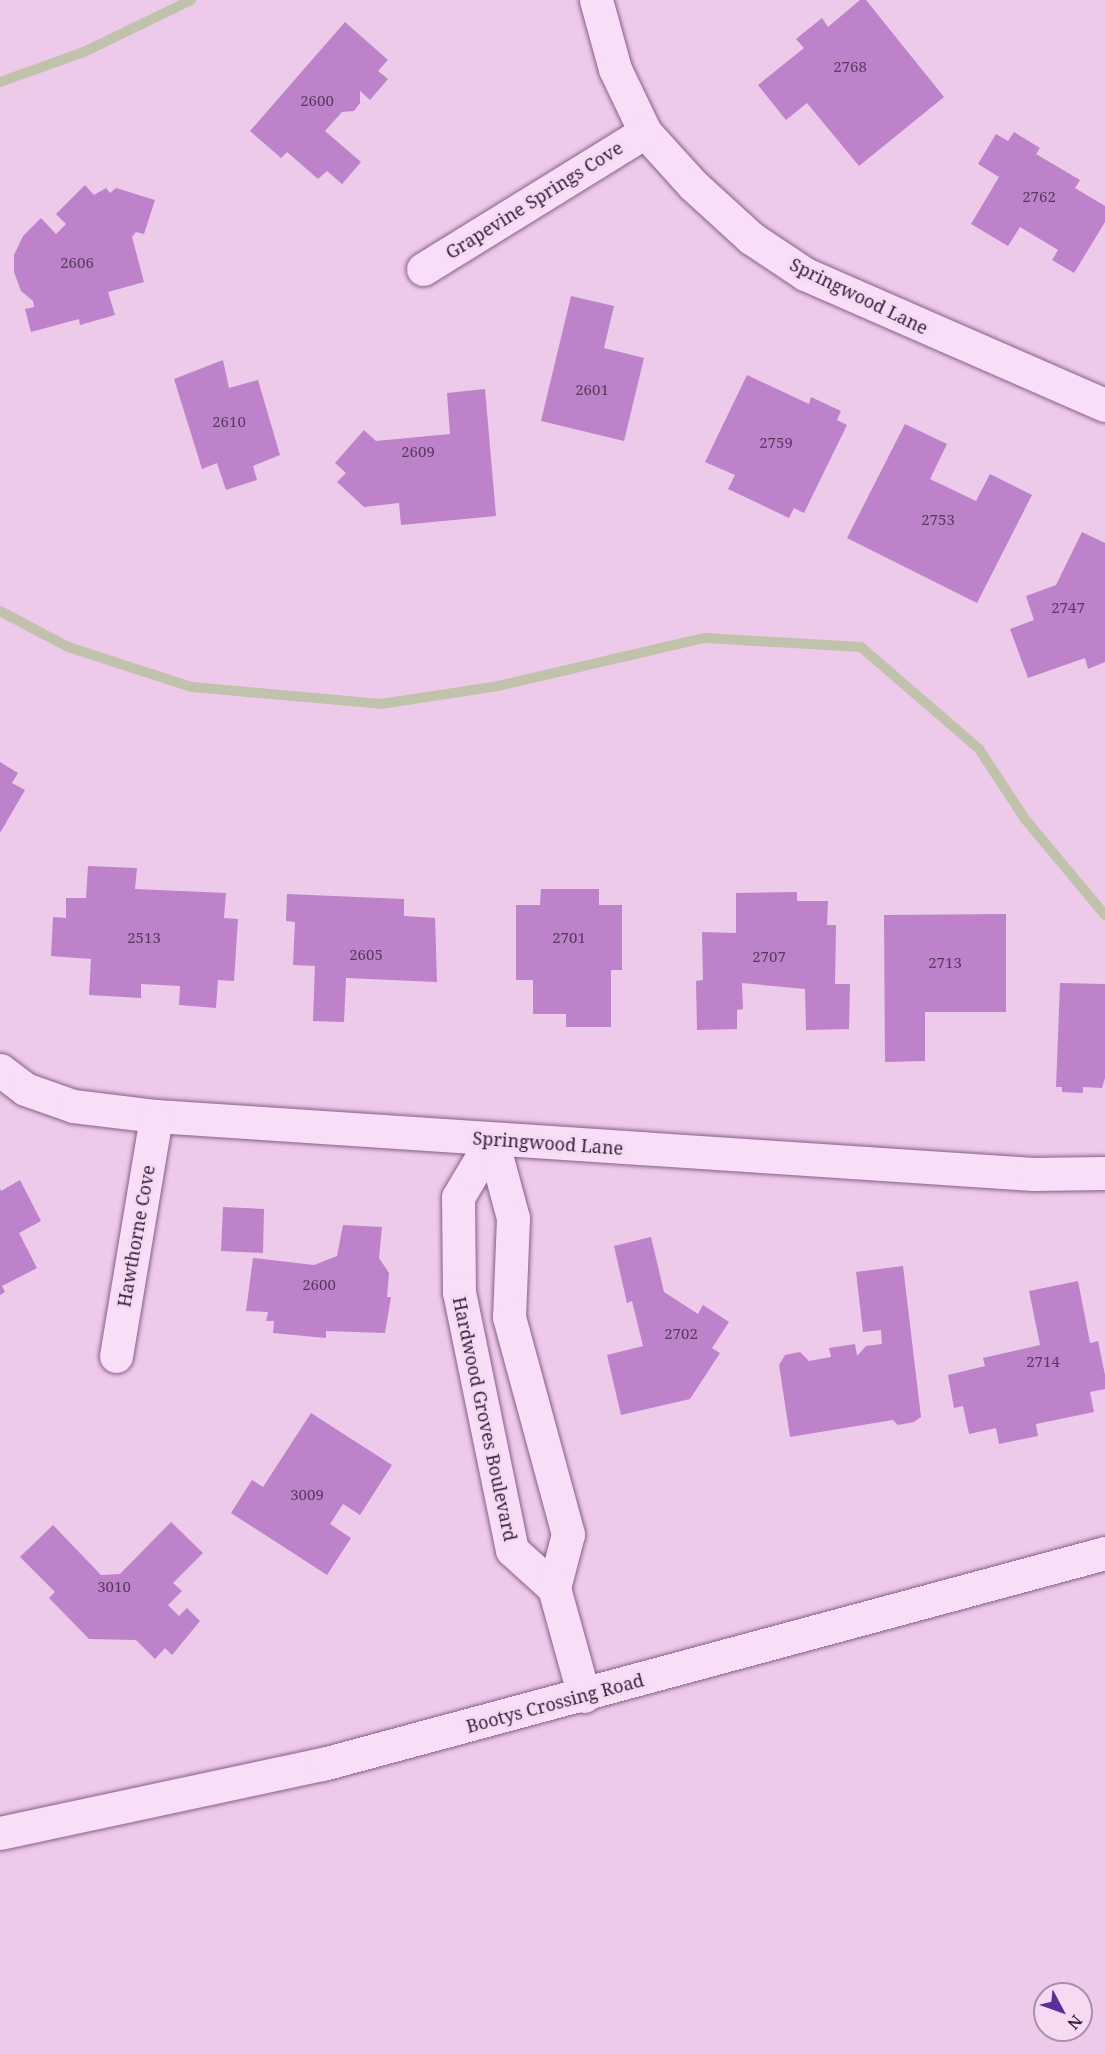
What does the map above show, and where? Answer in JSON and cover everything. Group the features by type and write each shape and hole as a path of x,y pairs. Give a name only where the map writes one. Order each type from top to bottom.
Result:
{"street":[{"name":"Springwood Lane","path":"596,0 615,69 645,132 693,185 751,238 806,274 1105,405"},
{"name":"Grapevine Springs Cove","path":"423,269 645,132"},
{"name":"Springwood Lane","path":"0,1070 25,1089 73,1106 156,1116 1033,1174 1105,1173"},
{"name":"Hawthorne Cove","path":"116,1356 156,1116"},
{"name":"Hardwood Groves Boulevard","path":"492,1140 458,1197 459,1292 512,1550 554,1588"},
{"path":"492,1140 513,1218 509,1317 568,1534 554,1588 584,1696"},
{"name":"Bootys Crossing Road","path":"0,1833 323,1764 584,1696 1105,1553"}],"building":[{"path":"860,0 866,0 944,97 859,166 807,103 786,120 758,85 804,48 796,39 822,18 828,27"},
{"path":"345,22 388,60 378,71 388,79 370,100 360,91 360,103 354,111 342,112 325,131 361,162 342,184 327,171 318,179 287,152 281,158 250,131"},
{"path":"1014,132 1040,148 1036,154 1080,180 1075,188 1105,206 1105,222 1074,273 1052,260 1058,250 1020,227 1008,246 971,224 999,177 978,164 996,134 1008,141"},
{"path":"85,185 94,195 106,188 110,193 116,188 155,200 144,234 136,232 132,237 144,282 108,292 115,315 80,325 79,319 31,332 25,309 34,307 33,301 21,291 14,272 14,255 23,236 41,218 56,234 66,224 56,214"},
{"path":"571,296 614,306 604,348 644,358 624,441 541,421"},
{"path":"223,360 229,388 258,380 280,455 253,466 257,480 226,490 217,463 202,469 174,379"},
{"path":"747,375 809,404 811,397 841,411 837,420 847,425 804,513 794,508 789,518 728,489 735,475 705,462"},
{"path":"485,389 496,516 401,525 399,503 364,507 337,482 346,473 335,463 364,430 376,441 450,434 447,393"},
{"path":"905,424 947,444 930,479 976,501 990,474 1032,495 977,603 847,538"},
{"path":"1082,532 1105,543 1105,662 1088,669 1085,658 1028,678 1010,629 1034,620 1026,596 1056,585"},
{"path":"0,762 18,773 12,783 25,790 0,833"},
{"path":"88,866 137,868 135,889 226,893 224,918 238,919 234,981 218,980 216,1008 179,1005 180,986 141,984 141,998 89,995 91,959 51,956 53,917 66,918 66,898 86,898"},
{"path":"541,889 599,889 599,905 622,905 622,970 611,970 611,1027 566,1027 566,1014 533,1014 533,980 516,980 516,905 540,905"},
{"path":"797,892 797,901 828,901 827,925 836,925 835,984 850,984 849,1029 806,1030 805,989 742,983 743,1009 737,1010 737,1029 697,1030 696,981 703,980 702,932 736,933 736,893"},
{"path":"287,894 404,899 404,916 435,918 437,982 346,978 344,1022 313,1021 315,966 293,965 295,922 286,921"},
{"path":"1006,914 1006,1012 925,1012 925,1061 885,1062 884,915"},
{"path":"1060,983 1105,984 1105,1078 1102,1088 1083,1087 1083,1093 1062,1092 1062,1087 1056,1087"},
{"path":"20,1180 41,1221 19,1233 37,1268 2,1286 5,1292 0,1295 0,1188 1,1191"},
{"path":"223,1207 264,1209 263,1253 221,1251"},
{"path":"343,1225 382,1227 379,1258 389,1273 387,1297 391,1297 385,1333 326,1331 326,1338 273,1333 274,1321 266,1321 268,1312 246,1311 253,1258 314,1265 337,1256"},
{"path":"651,1237 664,1292 698,1314 703,1305 729,1322 712,1348 720,1353 690,1399 621,1415 607,1355 643,1346 632,1301 627,1303 614,1246"},
{"path":"903,1266 921,1417 914,1422 898,1425 893,1420 790,1437 779,1365 785,1355 800,1352 809,1361 831,1357 829,1348 855,1344 857,1356 866,1346 882,1344 881,1330 863,1332 856,1272"},
{"path":"1078,1281 1090,1343 1098,1341 1105,1375 1105,1389 1090,1392 1094,1412 1036,1424 1038,1436 999,1444 996,1428 969,1434 963,1406 954,1408 948,1375 985,1366 983,1358 1040,1345 1029,1291"},
{"path":"311,1413 392,1465 360,1515 343,1504 330,1524 351,1538 327,1575 231,1513 252,1480 263,1487"},
{"path":"171,1522 203,1553 173,1583 182,1591 168,1605 179,1616 187,1608 200,1621 172,1655 165,1648 155,1659 136,1640 89,1639 49,1598 55,1592 20,1557 53,1525 101,1575 120,1574"}],"waterway":[{"path":"0,82 84,52 191,0"},
{"path":"0,611 68,647 192,687 381,704 498,686 705,638 861,647 979,749 1025,819 1105,915"}]}
